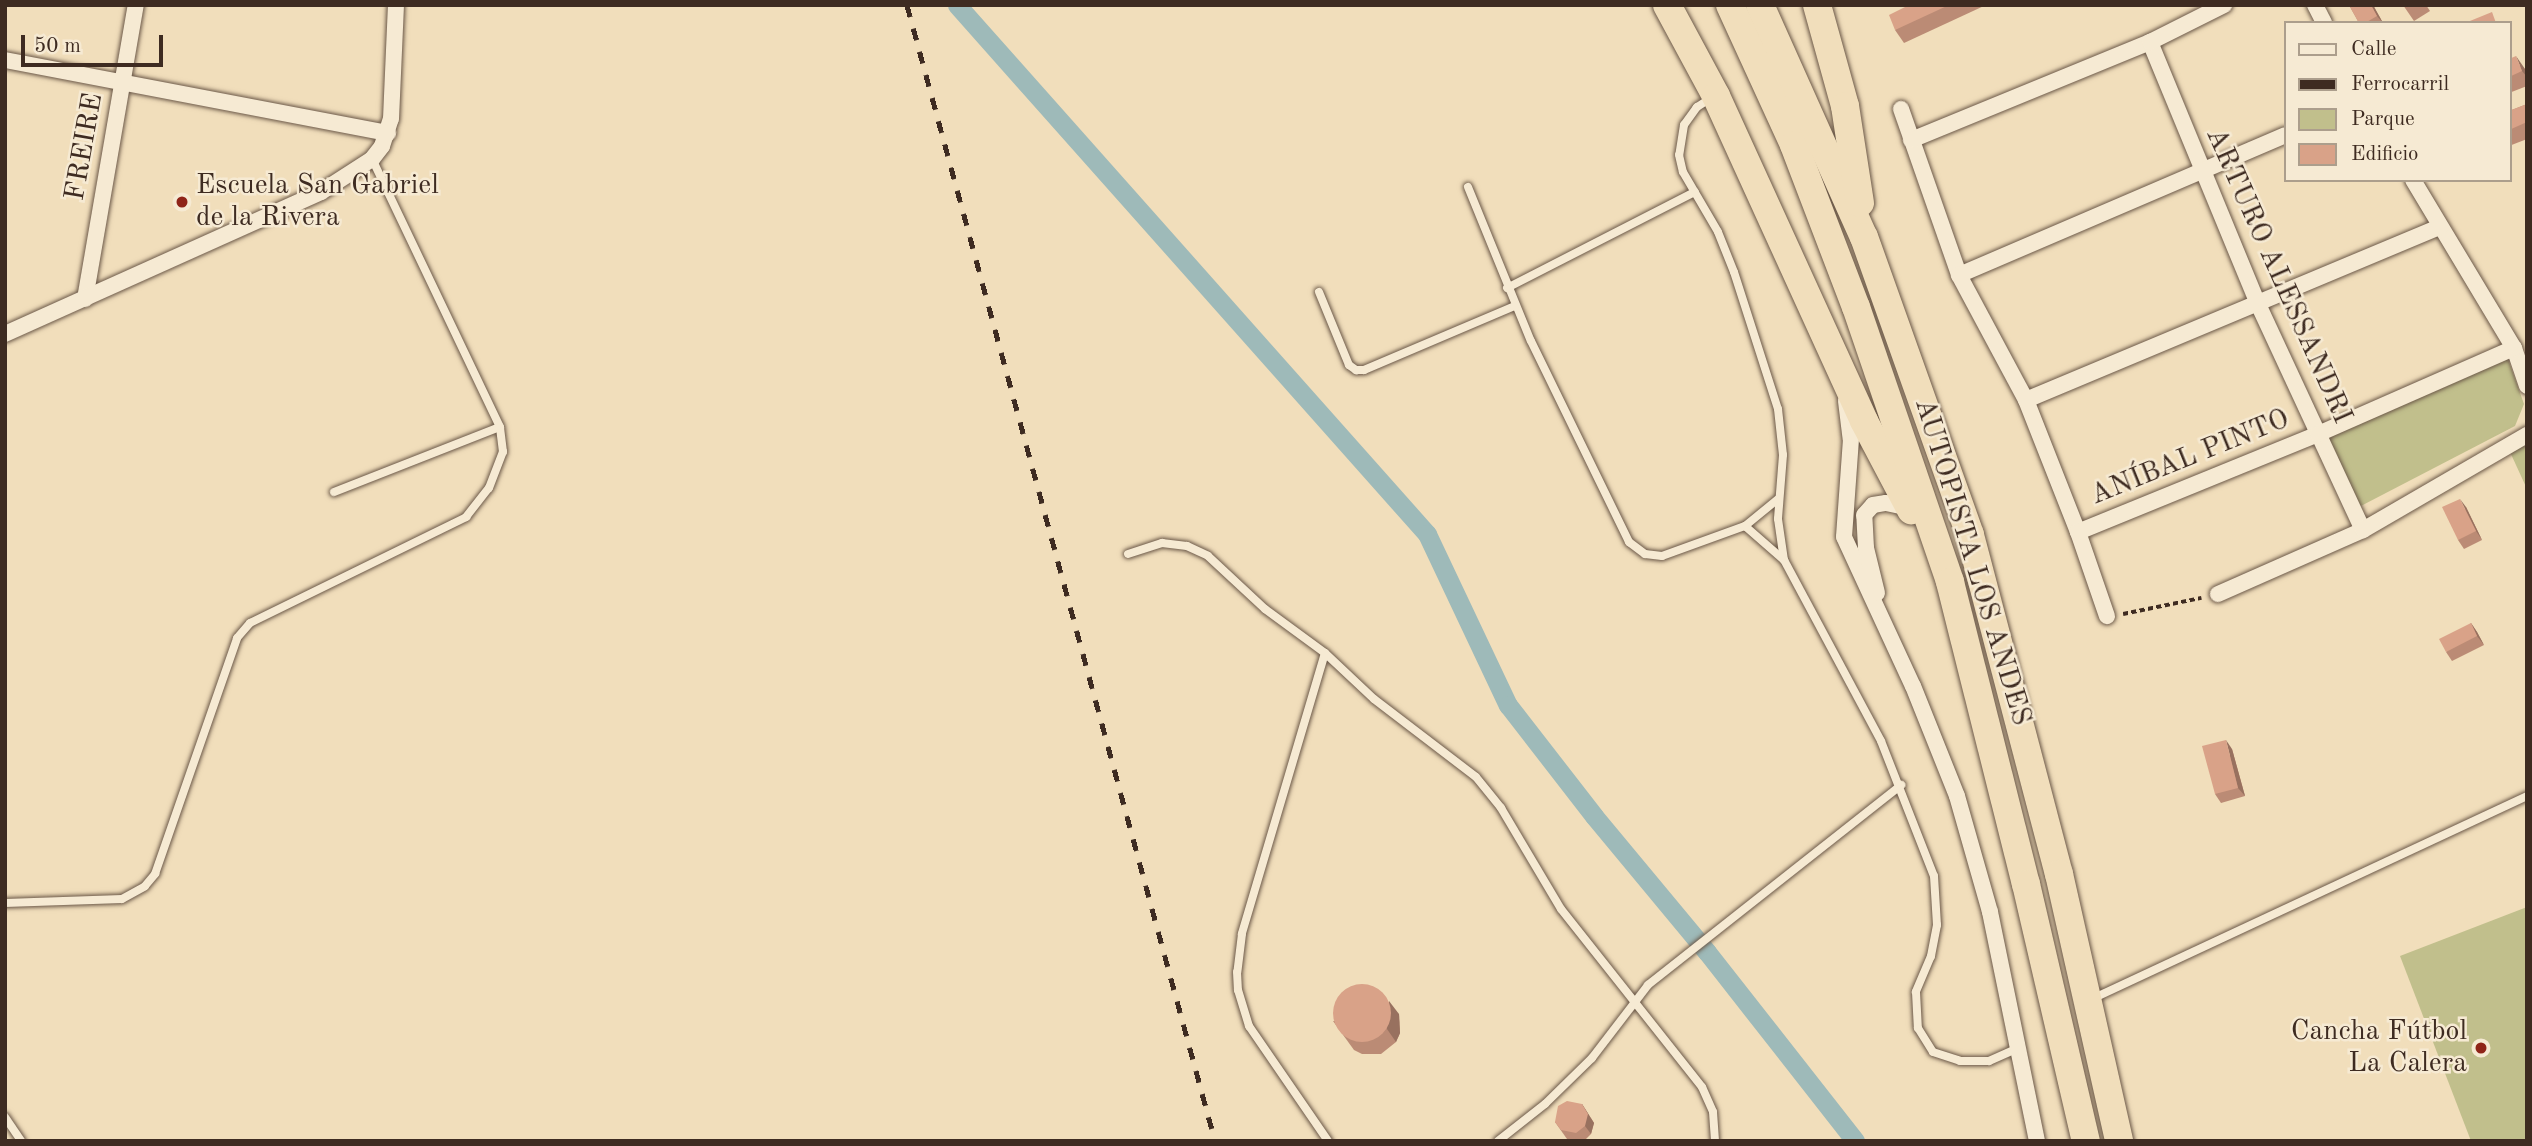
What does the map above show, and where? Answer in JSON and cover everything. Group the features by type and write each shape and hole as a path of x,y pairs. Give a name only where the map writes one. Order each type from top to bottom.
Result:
{"highway":[{"path":"1667,5 1716,96 1842,374 1909,508 1950,582"},
{"name":"AUTOPISTA LOS ANDES","path":"1730,5 1794,145 1851,295 1950,582 2026,884 2086,1141"},
{"name":"AUTOPISTA LOS ANDES","path":"1760,5 1864,237 1970,536 2028,748 2089,1001 2119,1141"},
{"path":"1817,5 1845,106 1864,237"}],"street":[{"name":"FREIRE","path":"85,299 136,5"},
{"path":"5,334 321,192 372,159 388,133 396,5"},
{"path":"1911,140 2150,41 2224,5"},
{"path":"2315,5 2323,21"},
{"name":"ARTURO ALESSANDRI","path":"2150,41 2258,304 2363,530"},
{"path":"5,60 388,133"},
{"path":"1901,108 1959,275 2026,400 2078,532 2107,616"},
{"path":"1959,275 2284,135"},
{"path":"2414,182 2514,348 2527,386"},
{"path":"2026,400 2440,228"},
{"name":"ANÍBAL PINTO","path":"2078,532 2318,433 2514,348"},
{"path":"1842,374 1851,439 1844,537 1927,719 1960,807 1990,912 2037,1141"},
{"path":"2218,594 2363,530 2527,435"},
{"path":"1887,633 1866,548 1864,514 1873,505 1886,503 1909,508"}],"lane":[{"path":"1716,96 1706,100 1690,115 1680,135 1681,164 1718,232 1734,272 1778,409 1783,456 1778,499 1784,560 1881,741 1901,785 1934,876 1938,909 1933,948 1916,992 1918,1028 1933,1052 1960,1061 1989,1060 2018,1048"},
{"path":"5,903 122,899 145,886 155,874 237,638 250,623 466,517 489,488 503,452 500,427 372,159"},
{"path":"1468,187 1515,306 1634,547 1645,554 1662,556 1745,526 1778,499"},
{"path":"1507,288 1695,192"},
{"path":"1319,292 1349,365 1356,370 1364,370 1515,306"},
{"path":"334,492 500,427"},
{"path":"1745,526 1784,560"},
{"path":"1128,554 1163,543 1198,550 1217,563 1265,609 1325,653 1374,699 1476,776 1501,808 1561,909 1702,1087 1713,1112 1714,1141"},
{"path":"1325,653 1242,934 1237,972 1240,999 1249,1026 1328,1141"},
{"path":"1498,1141 1545,1104 1585,1066 1611,1035 1634,999 1662,972 1901,785"},
{"path":"2089,1001 2527,796"},
{"path":"5,1117 21,1141"}],"path":[{"path":"2107,616 2218,594"}],"green space":[{"path":"2508,359 2524,404 2515,426 2357,508 2326,435"},
{"path":"2527,444 2527,489 2510,452"},
{"name":"Cancha Fútbol La Calera","path":"2527,907 2527,1141 2471,1141 2400,956"}],"building":[{"path":"1909,5 1949,5 1895,30 1889,15"},
{"path":"2349,5 2371,5 2377,16 2368,21 2358,21"},
{"path":"2492,12 2495,21 2470,21"},
{"path":"2516,56 2522,71 2511,76 2511,58"},
{"path":"2527,104 2527,122 2511,129 2511,110"},
{"path":"2460,499 2476,531 2458,540 2442,507"},
{"path":"2471,623 2477,636 2446,652 2439,639"},
{"path":"2226,740 2238,788 2215,794 2202,746"},
{"path":"1362,984 1383,992 1391,1013 1383,1034 1362,1042 1341,1034 1333,1013 1341,992"},
{"path":"1567,1101 1582,1104 1588,1114 1585,1126 1576,1133 1561,1130 1555,1122 1558,1106"}],"waterway":[{"path":"957,5 1427,534 1508,705 1855,1141"}],"railway":[{"path":"907,5 1215,1141"}],"place":[{"name":"Escuela San Gabriel de la Rivera","path":"182,202"},
{"name":"Cancha Fútbol La Calera","path":"2481,1048"}]}
